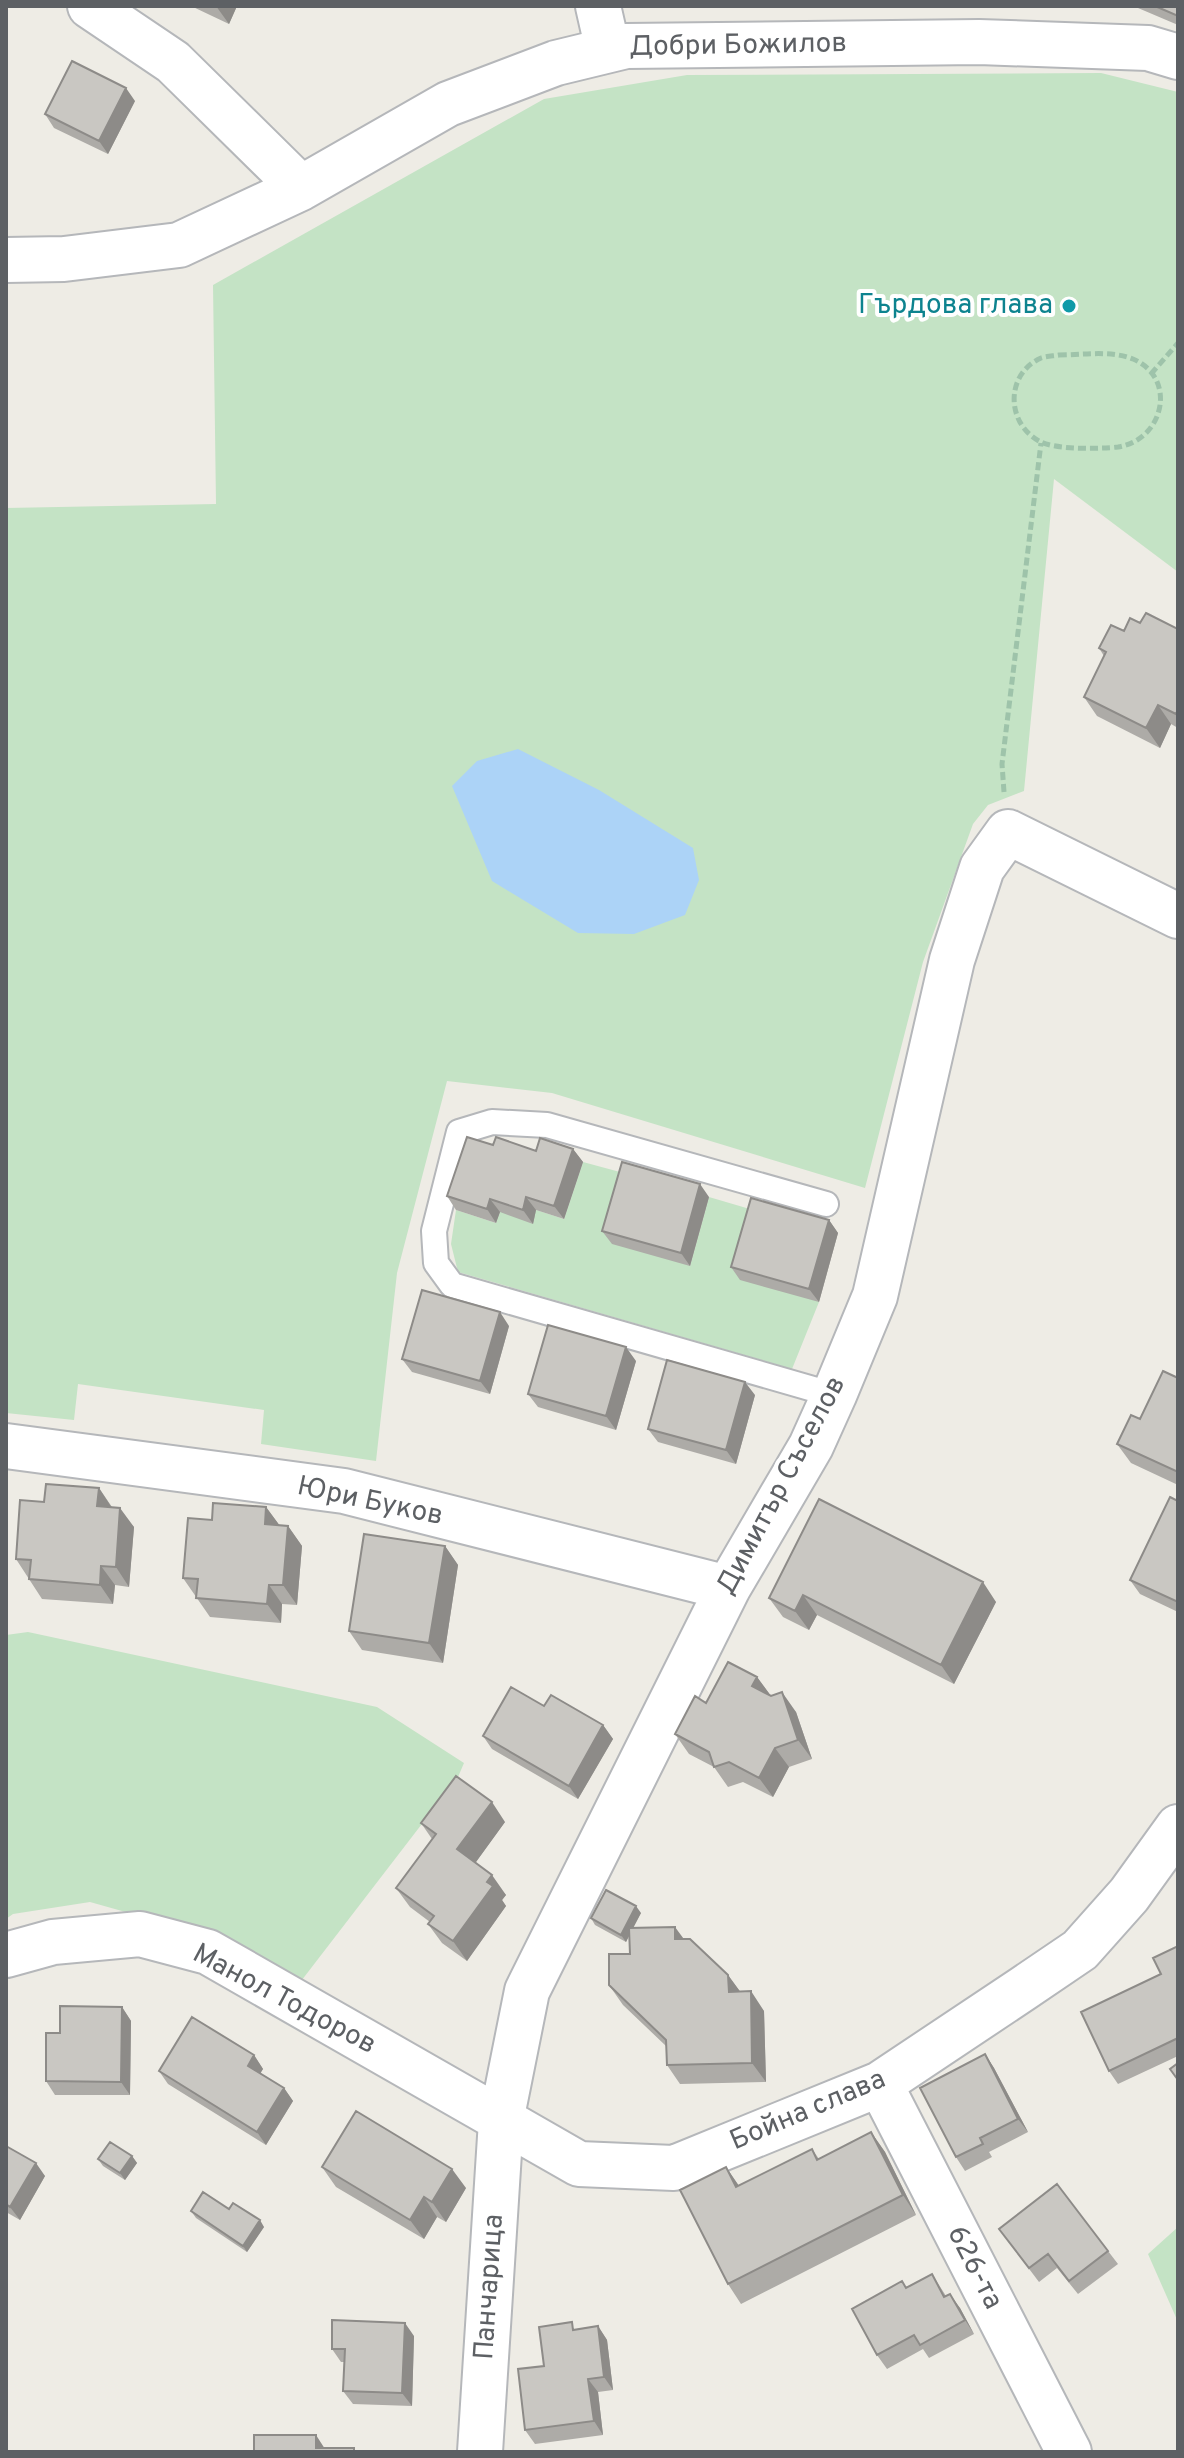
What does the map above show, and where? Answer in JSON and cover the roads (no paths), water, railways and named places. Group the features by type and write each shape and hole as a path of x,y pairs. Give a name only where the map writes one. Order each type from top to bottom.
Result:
{"street":[{"path":"90,6 173,62 301,188"},
{"path":"598,6 608,50"},
{"name":"Добри Божилов","path":"6,260 64,259 179,245 301,188 448,104 556,63 626,46 979,42 1148,48 1178,57"},
{"name":"Димитър Съселов","path":"501,2121 527,1991 728,1588 811,1446 875,1296 952,960 982,868 1008,832 1178,916"},
{"name":"Юри Буков","path":"6,1446 344,1491 728,1588"},
{"name":"Бойна слава","path":"501,2121 579,2164 674,2168 880,2084 1080,1950 1129,1895 1178,1827"},
{"name":"Манол Тодоров","path":"6,1955 53,1942 140,1934 208,1952 501,2121"},
{"name":"626-та","path":"880,2084 1069,2452"},
{"name":"Панчарица","path":"480,2452 501,2121"}],"lane":[{"path":"826,1204 547,1125 492,1122 459,1132 434,1231 436,1263 452,1285 834,1395"}],"water":[{"path":"518,749 599,790 693,848 699,880 685,915 634,934 578,933 492,881 452,786 477,761"}],"place":[{"name":"Гърдова глава","path":"1069,306"}]}
